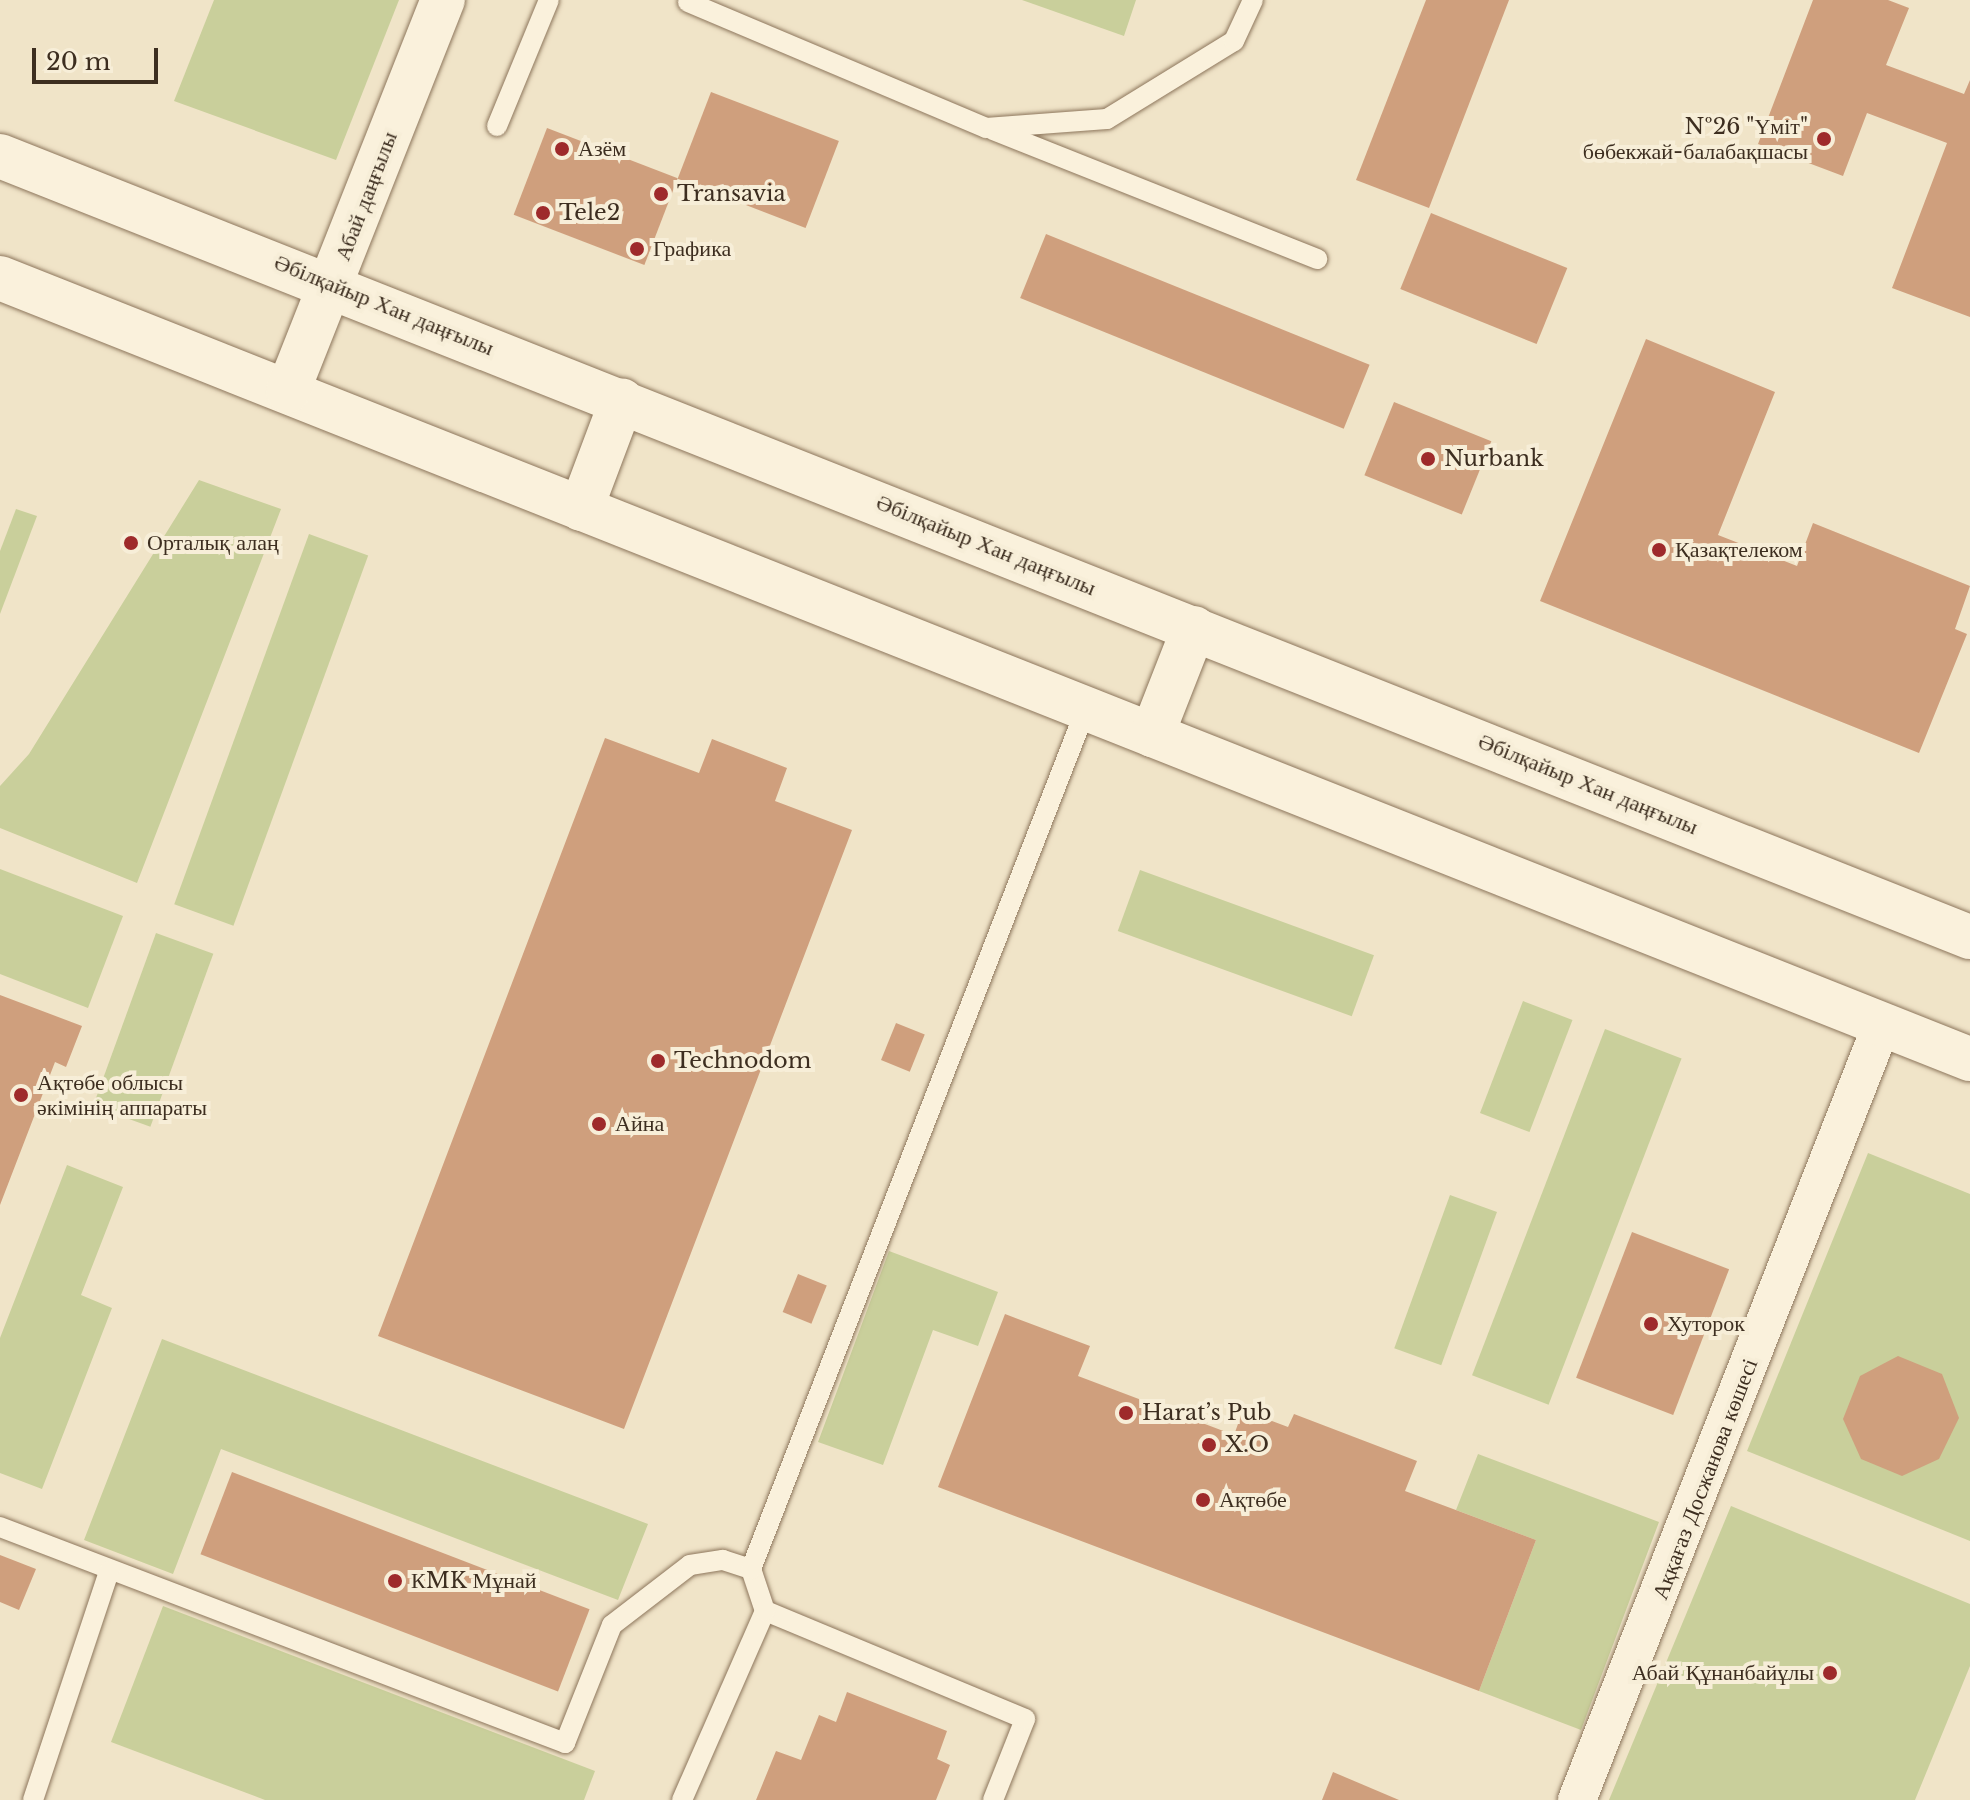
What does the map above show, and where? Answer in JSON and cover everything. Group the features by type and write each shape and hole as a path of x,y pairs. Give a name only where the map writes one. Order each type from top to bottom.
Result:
{"main road":[{"name":"Абай даңғылы","path":"288,391 443,0"},
{"name":"Әбілқайыр Хан даңғылы","path":"0,156 331,284 1970,937"},
{"path":"0,278 1970,1059"},
{"path":"581,509 622,400"},
{"path":"1152,735 1194,628"}],"street":[{"name":"Аққағаз Досжанова көшесі","path":"1577,1800 1882,1024"}],"lane":[{"path":"497,126 549,0"},
{"path":"986,128 1107,119 1234,41 1253,0"},
{"path":"686,1 986,128 1317,259"},
{"path":"682,1800 765,1611 751,1569 1086,709"},
{"path":"0,1527 565,1743 612,1625 690,1565 723,1560 751,1569"},
{"path":"33,1800 109,1571"},
{"path":"765,1611 1025,1719 993,1800"}],"green space":[{"path":"214,0 399,0 336,160 174,101"},
{"path":"1022,0 1136,0 1124,36"},
{"path":"199,480 281,509 137,883 0,828 0,786 29,754"},
{"path":"16,509 37,516 0,614 0,551"},
{"path":"309,534 368,556 233,926 174,904"},
{"path":"0,869 123,916 88,1008 0,974"},
{"path":"1140,870 1374,955 1352,1016 1118,931"},
{"path":"156,933 213,954 150,1127 93,1106"},
{"path":"1523,1001 1572,1020 1529,1132 1480,1113"},
{"path":"1605,1029 1682,1058 1549,1405 1472,1375"},
{"path":"1868,1153 1970,1194 1970,1541 1747,1451"},
{"path":"67,1165 123,1187 81,1295 112,1308 42,1489 0,1473 0,1338"},
{"path":"1450,1195 1497,1212 1441,1365 1394,1348"},
{"path":"889,1251 998,1292 978,1346 933,1330 883,1465 818,1442"},
{"path":"162,1339 648,1524 618,1600 221,1449 173,1574 84,1540"},
{"path":"1478,1454 1659,1522 1581,1730 1479,1691 1536,1540 1456,1510"},
{"path":"1731,1506 1970,1604 1970,1666 1915,1800 1609,1800"},
{"path":"163,1606 595,1771 584,1800 265,1800 111,1742"}],"building":[{"path":"1426,0 1509,0 1429,208 1356,180"},
{"path":"1813,0 1888,0 1909,8 1886,65 1964,94 1970,80 1970,317 1892,288 1947,143 1867,113 1843,176 1758,144"},
{"path":"711,92 839,141 806,228 678,179"},
{"path":"547,128 678,178 644,265 514,215"},
{"path":"1431,213 1567,268 1537,344 1400,289"},
{"path":"1046,234 1370,365 1344,429 1020,298"},
{"name":"Қазақтелеком","path":"1646,339 1775,392 1718,535 1797,566 1813,523 1970,586 1955,629 1967,634 1919,753 1540,601"},
{"name":"Nurbank","path":"1394,402 1491,441 1462,515 1364,475"},
{"name":"Айна","path":"605,738 699,773 712,739 787,768 775,801 852,830 624,1429 378,1336"},
{"name":"Ақтөбе облысы әкімінің аппараты","path":"0,995 82,1026 66,1067 55,1062 0,1205"},
{"path":"896,1023 925,1035 910,1072 881,1060"},
{"name":"Хуторок","path":"1632,1232 1729,1269 1673,1415 1576,1378"},
{"path":"798,1274 827,1286 811,1324 783,1312"},
{"name":"Ақтөбе","path":"1005,1314 1090,1346 1078,1376 1234,1435 1243,1410 1288,1427 1294,1414 1417,1461 1405,1491 1536,1540 1479,1691 938,1487"},
{"path":"1898,1356 1942,1374 1959,1418 1939,1459 1902,1476 1861,1459 1843,1419 1860,1376"},
{"name":"КMK Мұнай","path":"232,1472 590,1609 558,1691 200,1554"},
{"path":"0,1555 36,1569 19,1610 0,1602"},
{"path":"847,1692 947,1731 937,1759 950,1765 936,1800 756,1800 776,1751 801,1760 819,1715 836,1722"},
{"path":"1333,1772 1399,1800 1322,1800"}],"place":[{"name":"№26 \"Үміт\" бөбекжай-балабақшасы","path":"1824,139"},
{"name":"Азём","path":"562,149"},
{"name":"Transavia","path":"661,194"},
{"name":"Tele2","path":"543,213"},
{"name":"Графика","path":"637,249"},
{"name":"Nurbank","path":"1428,459"},
{"name":"Орталық алаң","path":"131,543"},
{"name":"Қазақтелеком","path":"1659,550"},
{"name":"Technodom","path":"658,1061"},
{"name":"Ақтөбе облысы әкімінің аппараты","path":"21,1095"},
{"name":"Айна","path":"599,1124"},
{"name":"Хуторок","path":"1651,1324"},
{"name":"Harat’s Pub","path":"1126,1413"},
{"name":"X.O","path":"1209,1445"},
{"name":"Ақтөбе","path":"1203,1500"},
{"name":"КMK Мұнай","path":"395,1581"},
{"name":"Абай Құнанбайұлы","path":"1830,1673"}]}
